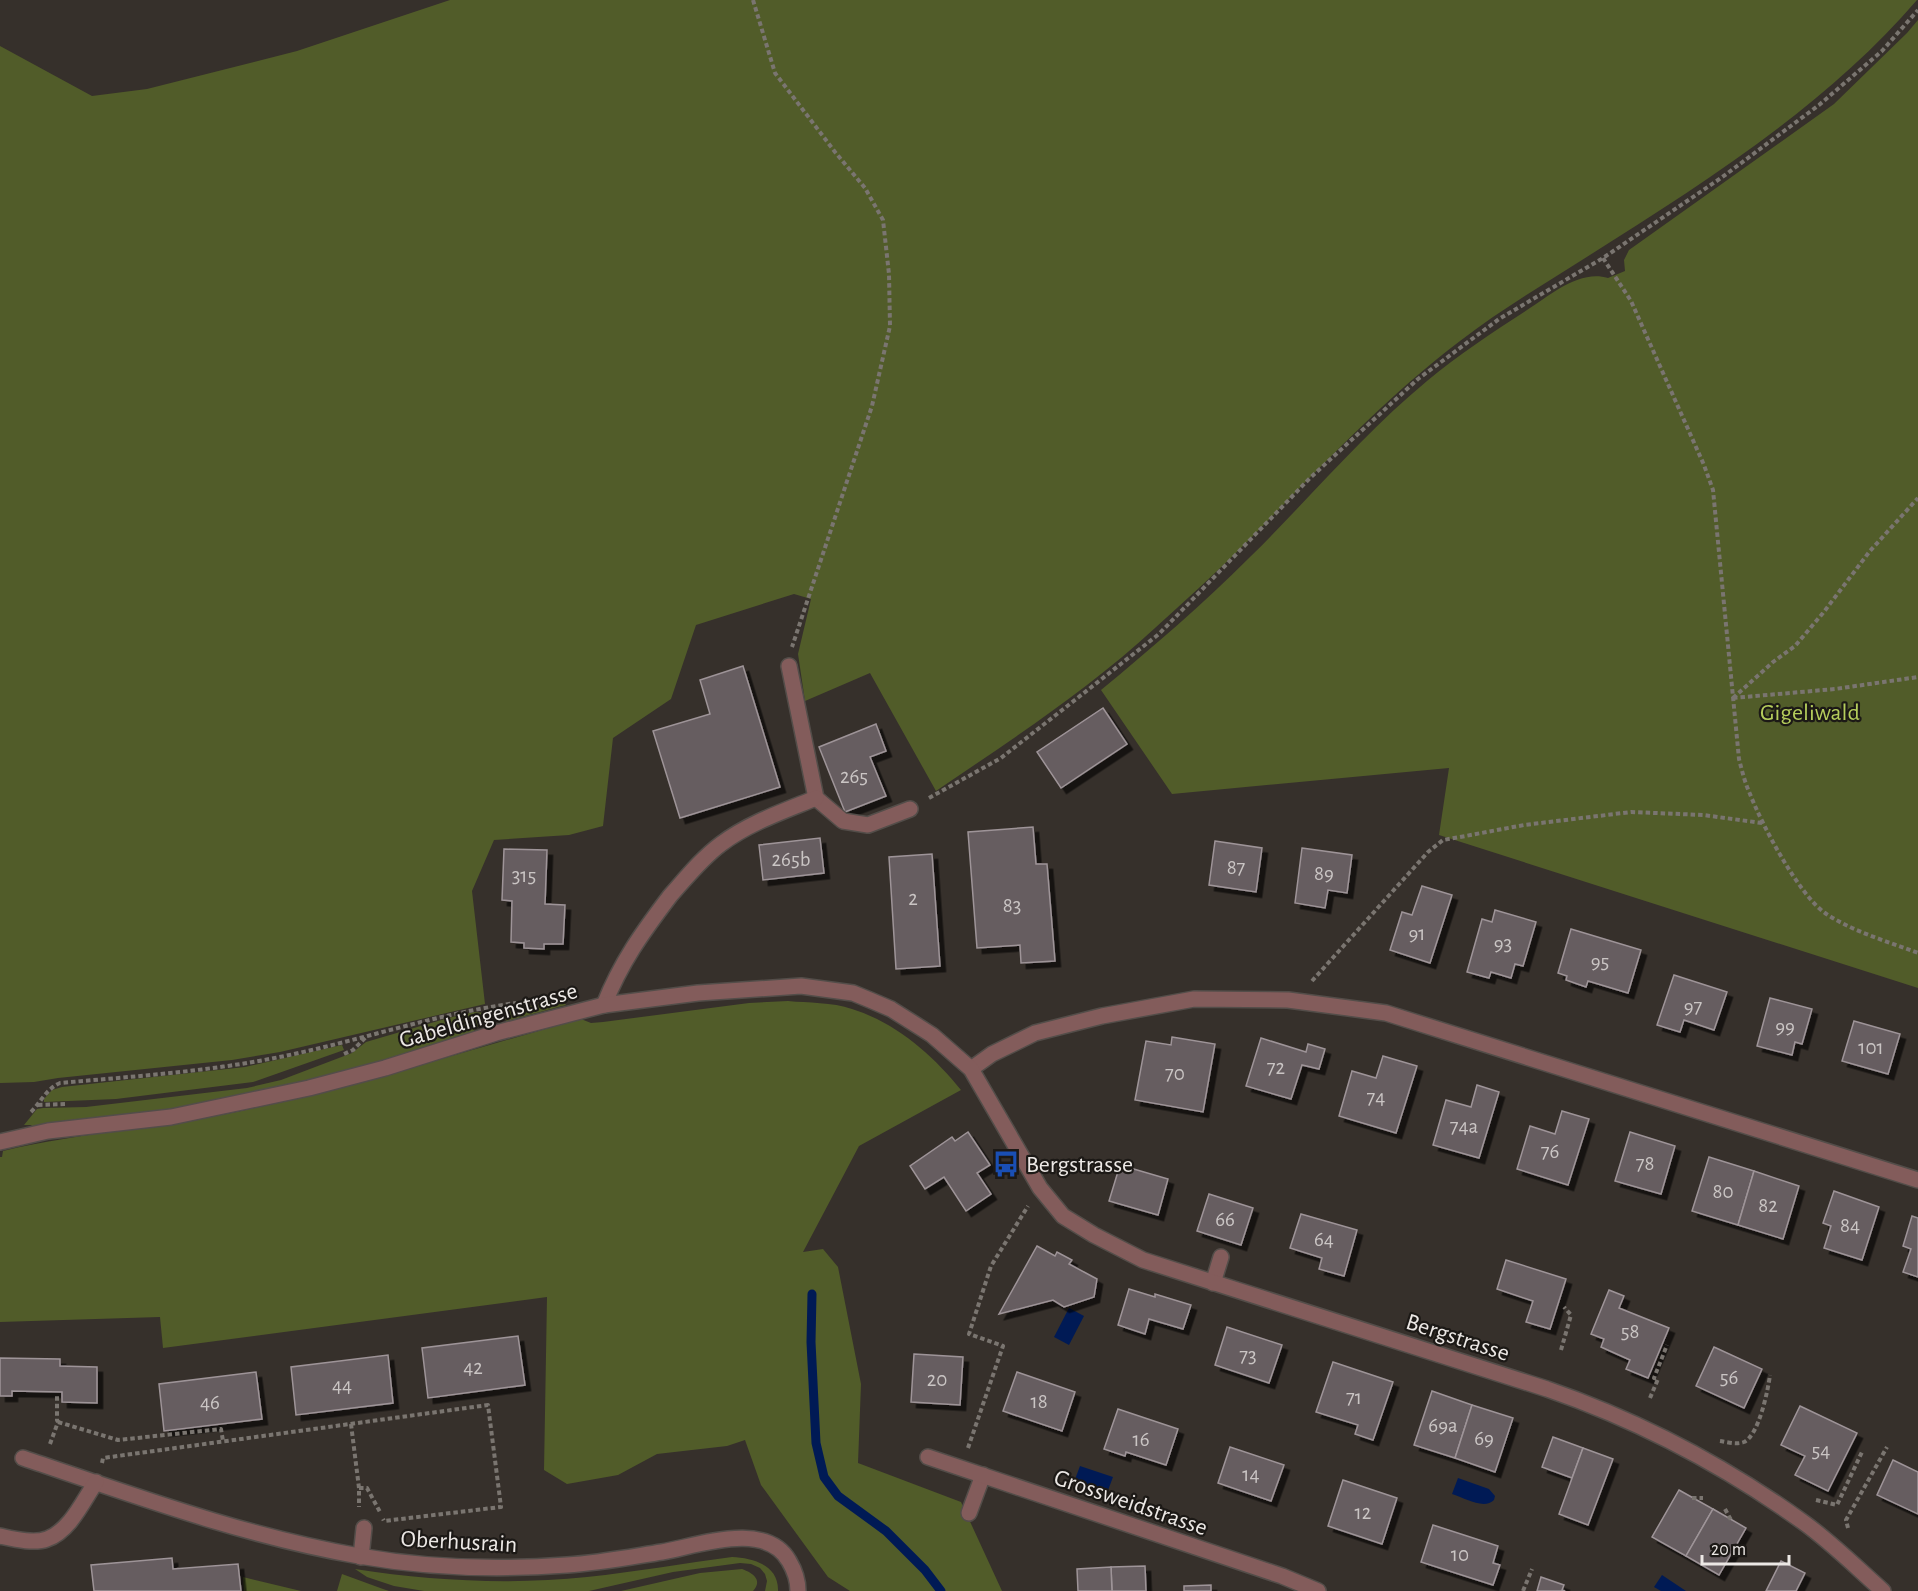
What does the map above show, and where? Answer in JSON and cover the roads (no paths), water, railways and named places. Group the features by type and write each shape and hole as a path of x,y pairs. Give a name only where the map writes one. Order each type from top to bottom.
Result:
{"street":[{"path":"789,666 816,798 843,821 868,825 910,809"},
{"path":"603,1005 615,978 638,938 689,874 721,843 754,824 816,798"},
{"name":"Gabeldingenstrasse","path":"0,1142 48,1131 171,1117 288,1092 385,1068 496,1033 603,1005 770,987 801,986 853,993 891,1009 932,1035 971,1069"},
{"path":"971,1069 992,1054 1035,1033 1102,1016 1194,999 1288,1000 1386,1013 1918,1180"},
{"name":"Bergstrasse","path":"971,1069 1040,1188 1063,1216 1094,1235 1143,1260 1576,1399 1638,1426 1718,1468 1804,1523 1883,1591"},
{"path":"1213,1283 1221,1257"},
{"name":"Grossweidstrasse","path":"928,1457 1282,1576 1318,1591"},
{"name":"Oberhusrain","path":"23,1458 237,1528 361,1557 456,1566 567,1565 616,1560 712,1541 746,1538 760,1540 778,1549 787,1557 794,1569 798,1591"},
{"path":"969,1512 983,1475"},
{"path":"0,1536 24,1540 46,1540 64,1528 96,1482"},
{"path":"360,1521 361,1557"}],"waterway":[{"path":"812,1294 811,1342 816,1443 824,1477 838,1496 886,1531 925,1570 941,1591"}],"place":[{"name":"Bergstrasse","path":"1006,1164"}],"park label":[{"name":"Gigeliwald","path":"1810,712"}]}
